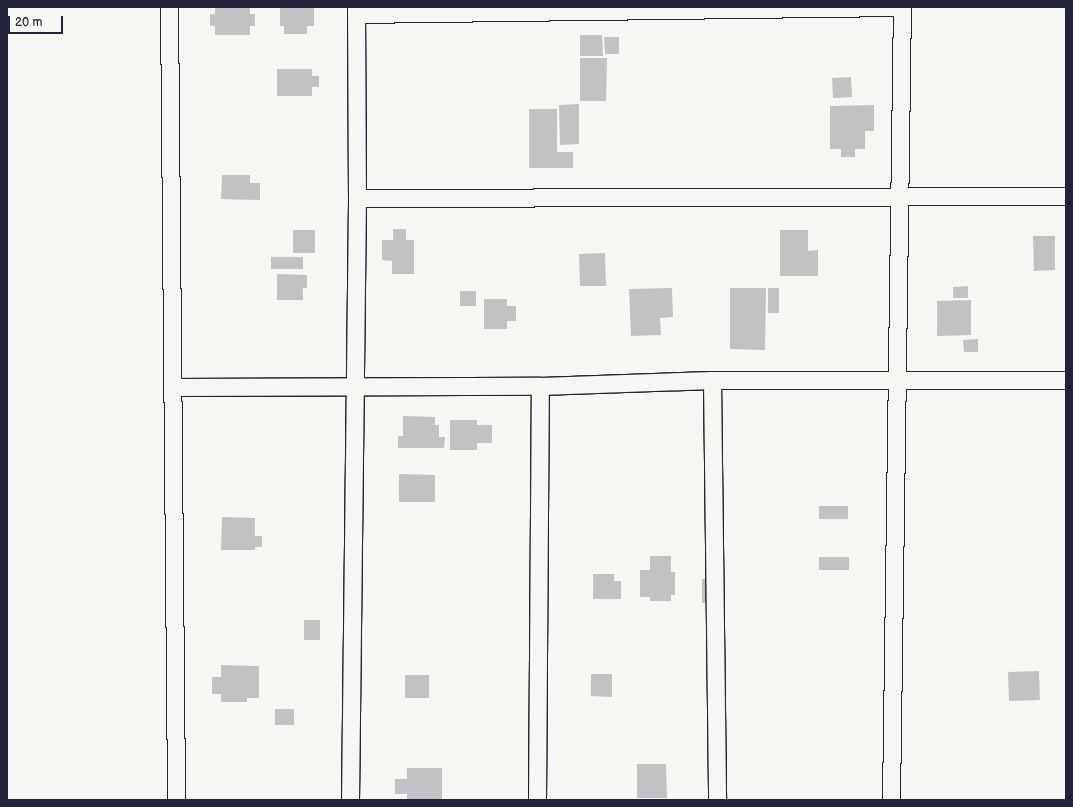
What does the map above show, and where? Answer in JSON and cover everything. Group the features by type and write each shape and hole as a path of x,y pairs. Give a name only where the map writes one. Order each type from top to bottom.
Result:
{"street":[{"path":"169,7 176,800"},
{"path":"350,800 357,198 356,10 898,7"},
{"path":"891,800 901,197 902,7"},
{"path":"357,198 1066,196"},
{"path":"172,387 354,385 540,386 712,380 1066,380"},
{"path":"712,380 717,800"},
{"path":"537,800 540,386"}],"building":[{"path":"215,7 250,7 250,14 255,14 255,26 250,26 250,35 215,35 215,26 210,26 210,14 215,14"},
{"path":"280,7 314,7 314,26 307,26 307,34 284,34 284,26 280,26"},
{"path":"580,35 602,35 603,56 580,56"},
{"path":"604,37 619,37 619,54 605,54"},
{"path":"580,58 607,58 606,101 580,101"},
{"path":"277,69 312,69 312,76 319,76 319,87 312,87 312,96 277,96"},
{"path":"851,77 852,97 833,98 832,78"},
{"path":"579,104 579,144 560,145 559,105"},
{"path":"874,105 874,131 865,131 865,149 855,149 855,157 841,157 841,149 830,149 830,106"},
{"path":"529,109 557,109 557,152 573,152 573,168 529,168"},
{"path":"222,175 250,175 250,183 260,183 260,200 221,199"},
{"path":"393,229 406,229 406,240 414,240 414,274 392,274 392,261 382,260 382,240 393,240"},
{"path":"293,230 315,230 315,253 293,253"},
{"path":"780,230 808,230 808,251 818,250 818,276 780,276"},
{"path":"1033,236 1055,236 1055,270 1034,271"},
{"path":"605,253 606,286 580,286 579,254"},
{"path":"271,257 303,257 303,269 271,269"},
{"path":"277,274 307,275 307,288 303,288 303,300 277,300"},
{"path":"968,286 968,298 953,298 953,287"},
{"path":"672,288 673,317 660,318 661,335 631,336 629,289"},
{"path":"730,288 766,288 765,350 730,349"},
{"path":"768,288 779,288 779,313 768,313"},
{"path":"460,291 476,291 476,306 460,306"},
{"path":"484,299 507,299 507,306 516,306 516,321 507,321 507,329 484,329"},
{"path":"971,300 971,335 937,336 937,301"},
{"path":"978,339 978,352 964,352 963,340"},
{"path":"403,416 435,417 435,425 439,425 439,437 445,437 444,448 398,448 398,436 403,436"},
{"path":"450,420 477,420 477,425 492,425 492,443 477,443 477,450 450,450"},
{"path":"399,474 435,475 435,502 399,502"},
{"path":"819,506 848,506 848,519 819,519"},
{"path":"222,517 255,518 255,536 262,536 262,547 255,547 255,550 221,550"},
{"path":"650,556 671,556 671,572 675,572 675,595 671,595 671,601 650,601 650,597 640,597 640,570 650,570"},
{"path":"819,557 849,557 849,570 819,570"},
{"path":"593,574 614,574 614,581 621,581 621,599 593,599"},
{"path":"702,579 713,579 713,603 702,603"},
{"path":"304,620 320,620 320,640 304,640"},
{"path":"221,665 259,666 259,698 247,698 247,702 221,702 221,694 212,694 212,677 221,677"},
{"path":"1039,671 1040,700 1009,701 1008,672"},
{"path":"591,674 612,674 612,697 591,696"},
{"path":"405,675 429,675 429,698 405,698"},
{"path":"275,709 294,709 294,725 275,725"},
{"path":"637,764 666,764 667,798 637,798"},
{"path":"407,768 442,768 442,800 407,800 407,794 395,794 395,779 407,779"}]}
